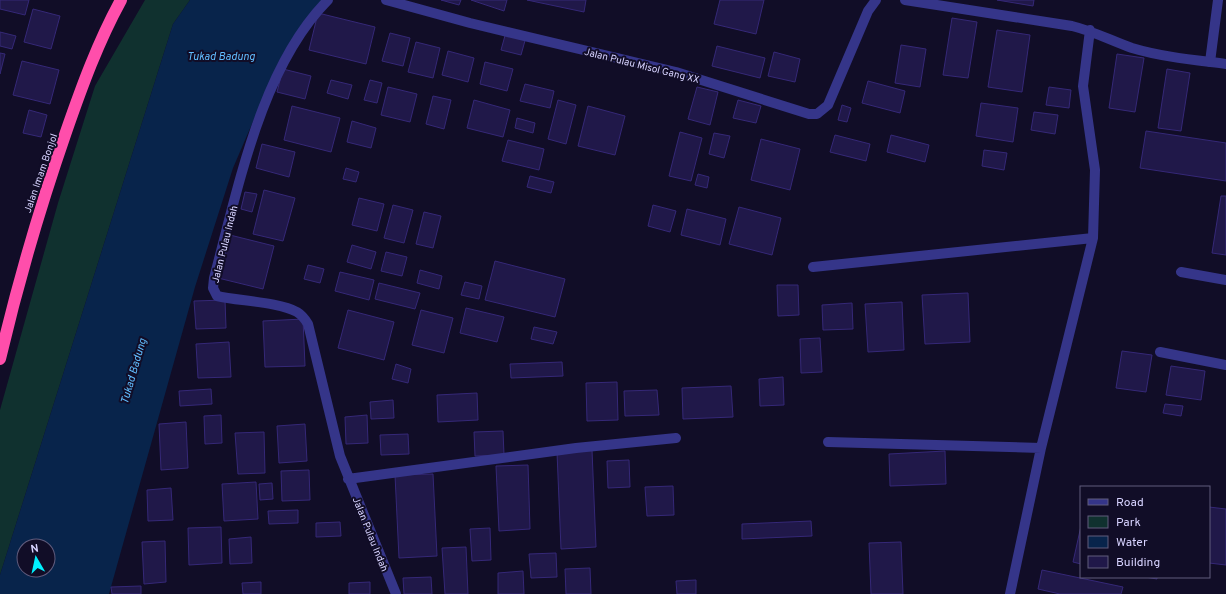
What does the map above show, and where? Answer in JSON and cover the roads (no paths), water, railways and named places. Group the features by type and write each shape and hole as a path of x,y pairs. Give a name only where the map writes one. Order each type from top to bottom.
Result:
{"highway":[{"name":"Jalan Imam Bonjol","path":"0,359 18,282 58,153 93,56 121,0"}],"street":[{"name":"Jalan Pulau Indah","path":"328,0 306,26 285,60 261,113 234,203 214,278 213,288 217,296 282,307 296,312 304,317 308,324 335,437 348,479 396,594"},
{"name":"Jalan Pulau Misol Gang XX","path":"386,0 470,23 676,72 809,114 817,114 828,105 868,11 876,0"},
{"path":"905,0 1072,26 1090,30 1139,49 1158,54 1226,64"},
{"path":"1210,62 1218,0"},
{"path":"1010,594 1041,448 1093,238 1095,170 1083,86 1090,30"},
{"path":"813,267 1093,238"},
{"path":"1181,272 1226,280"},
{"path":"1160,352 1226,365"},
{"path":"348,479 576,448 676,438"},
{"path":"828,442 1041,448"}],"water":[{"name":"Tukad Badung","path":"190,0 323,0 279,61 233,168 195,287 109,594 0,594 0,575 173,24"}]}
